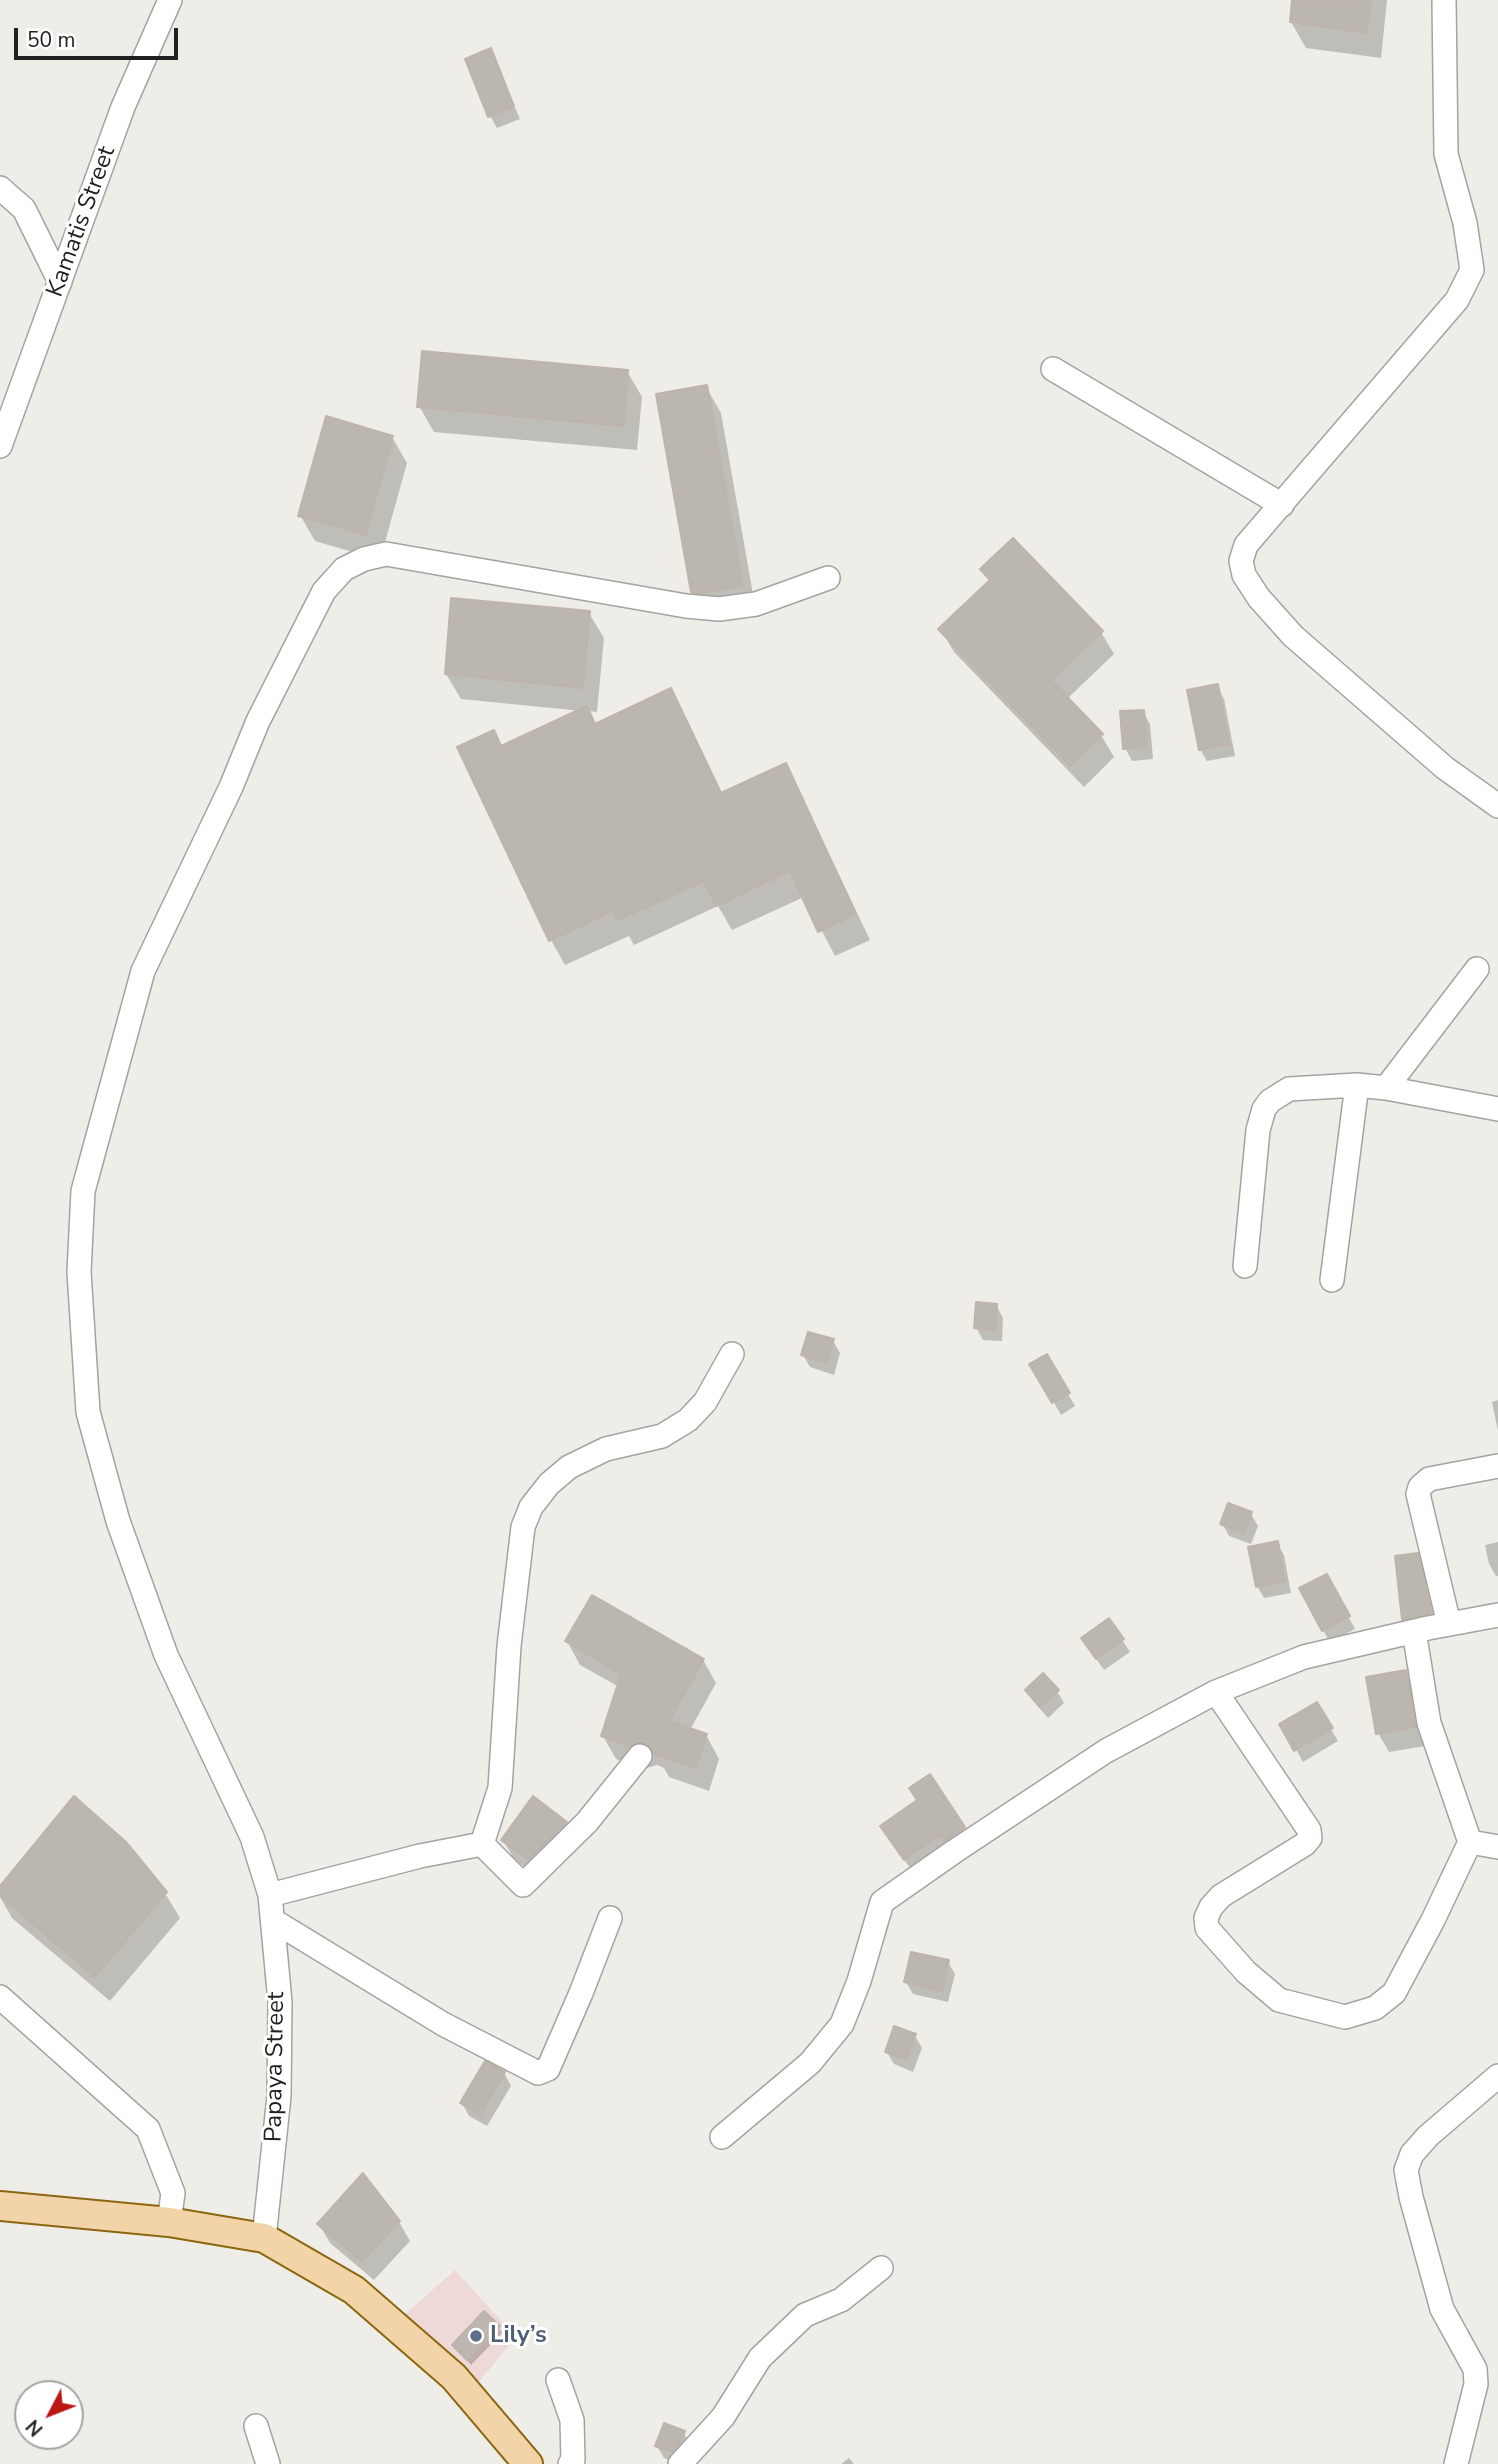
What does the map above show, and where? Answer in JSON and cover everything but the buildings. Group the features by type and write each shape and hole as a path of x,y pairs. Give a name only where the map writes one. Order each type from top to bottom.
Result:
{"main road":[{"path":"0,2206 169,2222 264,2238 354,2290 454,2377 528,2464"}],"street":[{"name":"Kamatis Street","path":"0,446 123,107 170,0"},
{"path":"1444,0 1446,154 1465,223 1472,270 1457,300 1245,545 1241,561 1244,575 1259,598 1293,636 1445,768 1498,806"},
{"path":"0,188 24,209 60,282"},
{"path":"1053,369 1282,505"},
{"name":"Papaya Street","path":"264,2238 279,2096 280,2002 270,1895 252,1837 166,1655 118,1521 88,1412 79,1272 83,1191 143,971 231,787 258,721 324,591 344,569 364,559 386,554 686,606 719,609 756,604 828,578"},
{"path":"1386,1088 1477,969"},
{"path":"1332,1280 1357,1085"},
{"path":"1245,1266 1258,1129 1264,1109 1270,1101 1289,1088 1357,1085 1498,1109"},
{"path":"482,1844 500,1788 509,1646 523,1527 531,1507 549,1484 569,1467 606,1449 662,1436 688,1420 705,1402 732,1354"},
{"path":"1449,1624 1418,1494 1420,1487 1429,1479 1498,1466"},
{"path":"722,2137 810,2063 842,2024 859,1981 882,1902 955,1851 1106,1751 1216,1692 1304,1657 1498,1615"},
{"path":"1216,1692 1309,1830 1310,1838 1305,1844 1221,1896 1206,1918 1207,1928 1246,1972 1279,2000 1345,2017 1375,2008 1394,1993 1433,1920 1469,1842 1429,1723 1414,1632"},
{"path":"482,1844 523,1885 587,1822 640,1756"},
{"path":"1469,1842 1498,1847"},
{"path":"270,1895 419,1856 482,1844"},
{"path":"274,1920 443,2024 538,2073 548,2068 610,1918"},
{"path":"0,1997 148,2129 173,2193 169,2222"},
{"path":"1456,2464 1476,2384 1475,2369 1442,2309 1406,2170 1412,2154 1428,2136 1498,2076"},
{"path":"680,2464 723,2417 760,2358 806,2315 841,2300 881,2268"},
{"path":"558,2380 572,2420 573,2459 570,2464"},
{"path":"256,2426 268,2464"}],"shaded area":[{"path":"455,2270 516,2337 479,2382 404,2315"}],"place":[{"name":"Lily’s","path":"476,2336"}]}
